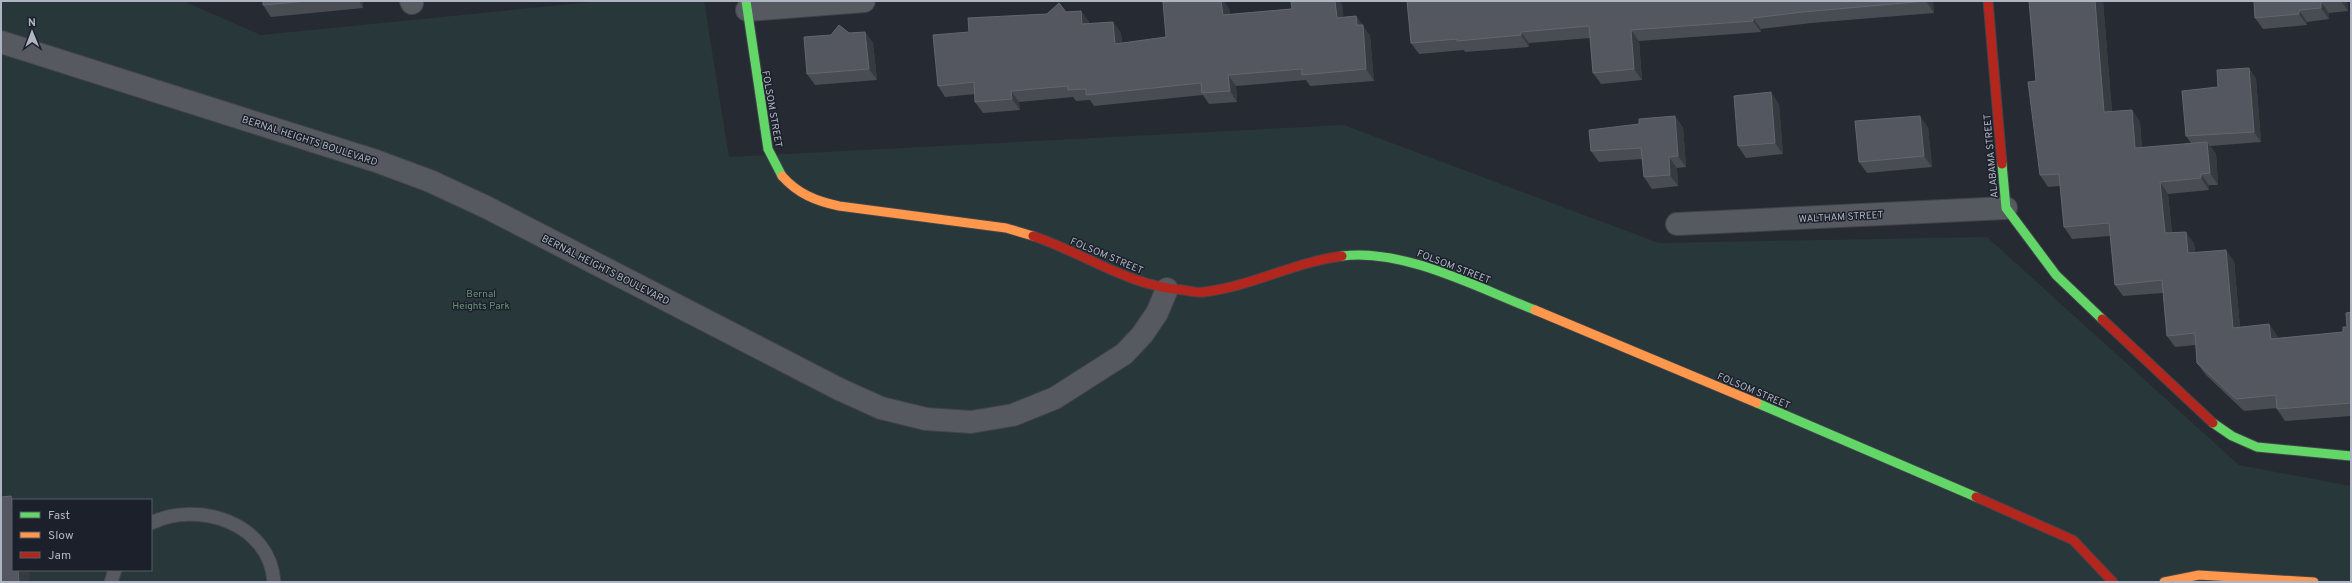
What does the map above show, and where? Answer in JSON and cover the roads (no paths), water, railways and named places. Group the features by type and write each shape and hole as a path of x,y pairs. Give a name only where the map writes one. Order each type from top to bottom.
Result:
{"street":[{"path":"747,6 864,1"},
{"name":"ALABAMA STREET","path":"1988,1 2006,208 2056,275 2214,424 2232,436 2257,447 2351,456"},
{"name":"FOLSOM STREET","path":"747,6 768,149 778,171 792,187 813,200 839,206 1006,228 1050,242 1133,280 1167,289 1203,292 1243,284 1317,259 1348,255 1379,255 1411,261 1582,329 2049,528 2073,540 2113,582"},
{"name":"BERNAL HEIGHTS BOULEVARD","path":"1,42 376,161 430,181 486,207 839,389 881,408 926,419 971,422 1013,415 1055,398 1124,354 1142,336 1157,313 1167,289"},
{"name":"WALTHAM STREET","path":"1677,224 2006,208"},
{"path":"2164,582 2199,575 2314,582"}],"lane":[{"path":"152,522 162,517 198,514 216,516 232,522 248,534 260,547 270,564 274,582"},
{"path":"111,582 115,571"}],"park label":[{"name":"Bernal Heights Park","path":"481,298"}]}
